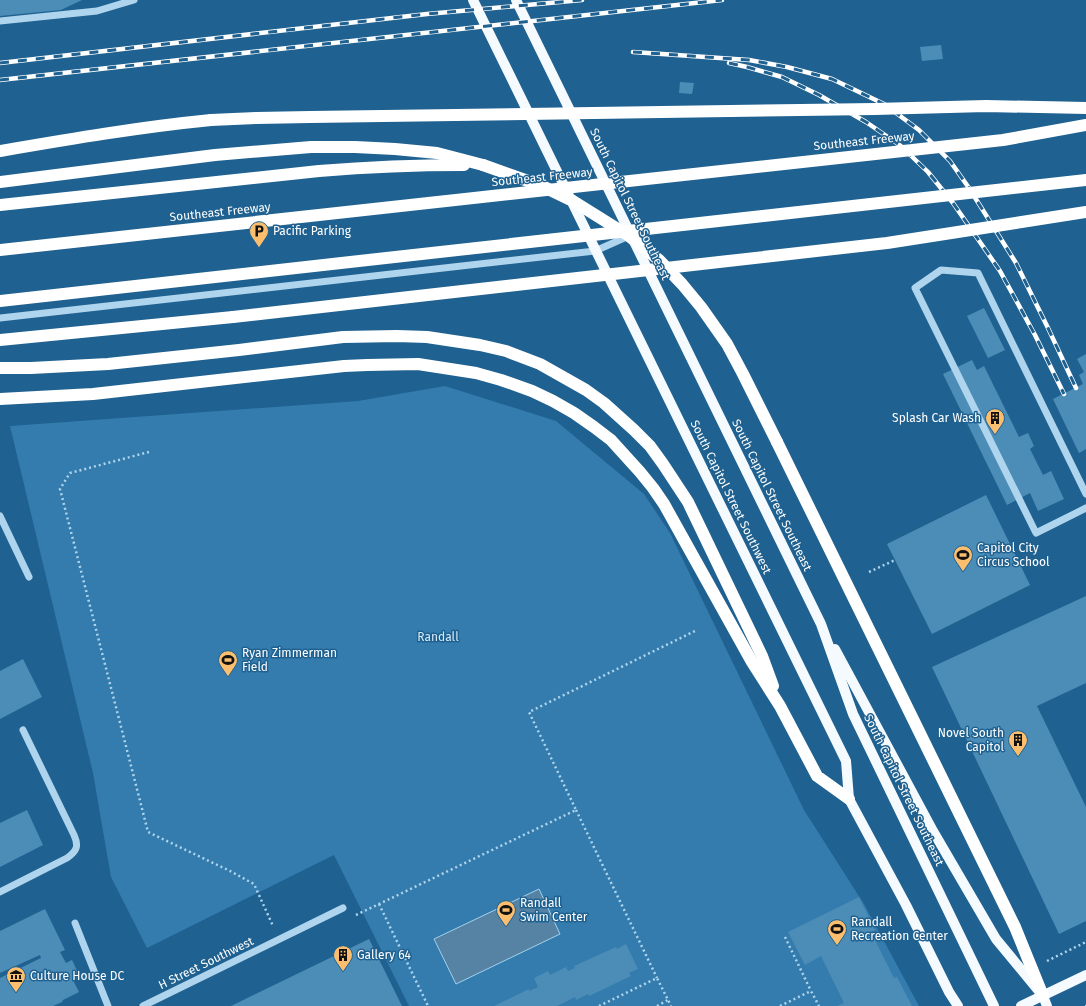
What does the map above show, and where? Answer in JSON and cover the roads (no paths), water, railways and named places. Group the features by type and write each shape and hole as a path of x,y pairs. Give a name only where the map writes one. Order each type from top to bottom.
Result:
{"highway":[{"path":"0,151 162,125 211,120 256,118 986,106 1086,108"},
{"name":"Southeast Freeway","path":"0,250 1003,140 1086,125"},
{"path":"0,182 215,155 311,147 395,149 437,153 483,165 542,186 573,201 630,236 659,260 682,284 701,307 727,344 777,442 1015,927 1045,1001"},
{"path":"0,205 372,166 483,165"},
{"path":"0,301 1086,180"},
{"path":"0,340 233,317 880,244 1086,212"},
{"path":"0,368 68,367 108,364 343,337 397,336 427,337 480,345 506,351 540,364 575,383 604,402 650,446 664,464 688,502 762,656 780,706"},
{"path":"0,399 93,394 344,366 418,364 476,373 532,391 567,409 611,440 653,488 674,522 752,662 780,706 817,776 849,799"}],"main road":[{"name":"South Capitol Street Southwest","path":"473,0 846,761 849,799 949,992 958,1006"},
{"name":"South Capitol Street Southeast","path":"516,0 821,624 853,714 994,1006"},
{"path":"821,624 933,831 996,939 1045,1001"},
{"path":"1021,1006 1045,1001 1086,975"}],"street":[{"path":"0,21 97,11 134,0"},
{"path":"0,318 595,251 631,235"},
{"path":"1086,494 978,273 941,270 915,288 1036,533 1086,508"},
{"path":"0,516 29,576"},
{"path":"0,892 67,858 74,853 76,847 74,835 23,730"},
{"name":"H Street Southwest","path":"143,1006 343,908"},
{"path":"75,923 108,1006"}],"railway":[{"path":"0,63 427,14 582,0"},
{"path":"0,80 722,0"},
{"path":"633,52 749,60 787,67 832,79 884,104 919,130 950,161 969,188 1016,263 1076,388"},
{"path":"729,63 782,77 819,95 866,122 901,146 928,172 953,203 1000,271 1035,335 1064,394"}],"place":[{"name":"Pacific Parking","path":"259,248"},
{"name":"Splash Car Wash","path":"995,435"},
{"name":"Capitol City Circus School","path":"963,572"},
{"name":"Ryan Zimmerman Field","path":"228,677"},
{"name":"Novel South Capitol","path":"1018,757"},
{"name":"Randall Swim Center","path":"506,927"},
{"name":"Randall Recreation Center","path":"837,946"},
{"name":"Gallery 64","path":"343,972"},
{"name":"Culture House DC","path":"16,993"}],"park label":[{"name":"Randall","path":"438,637"}]}
